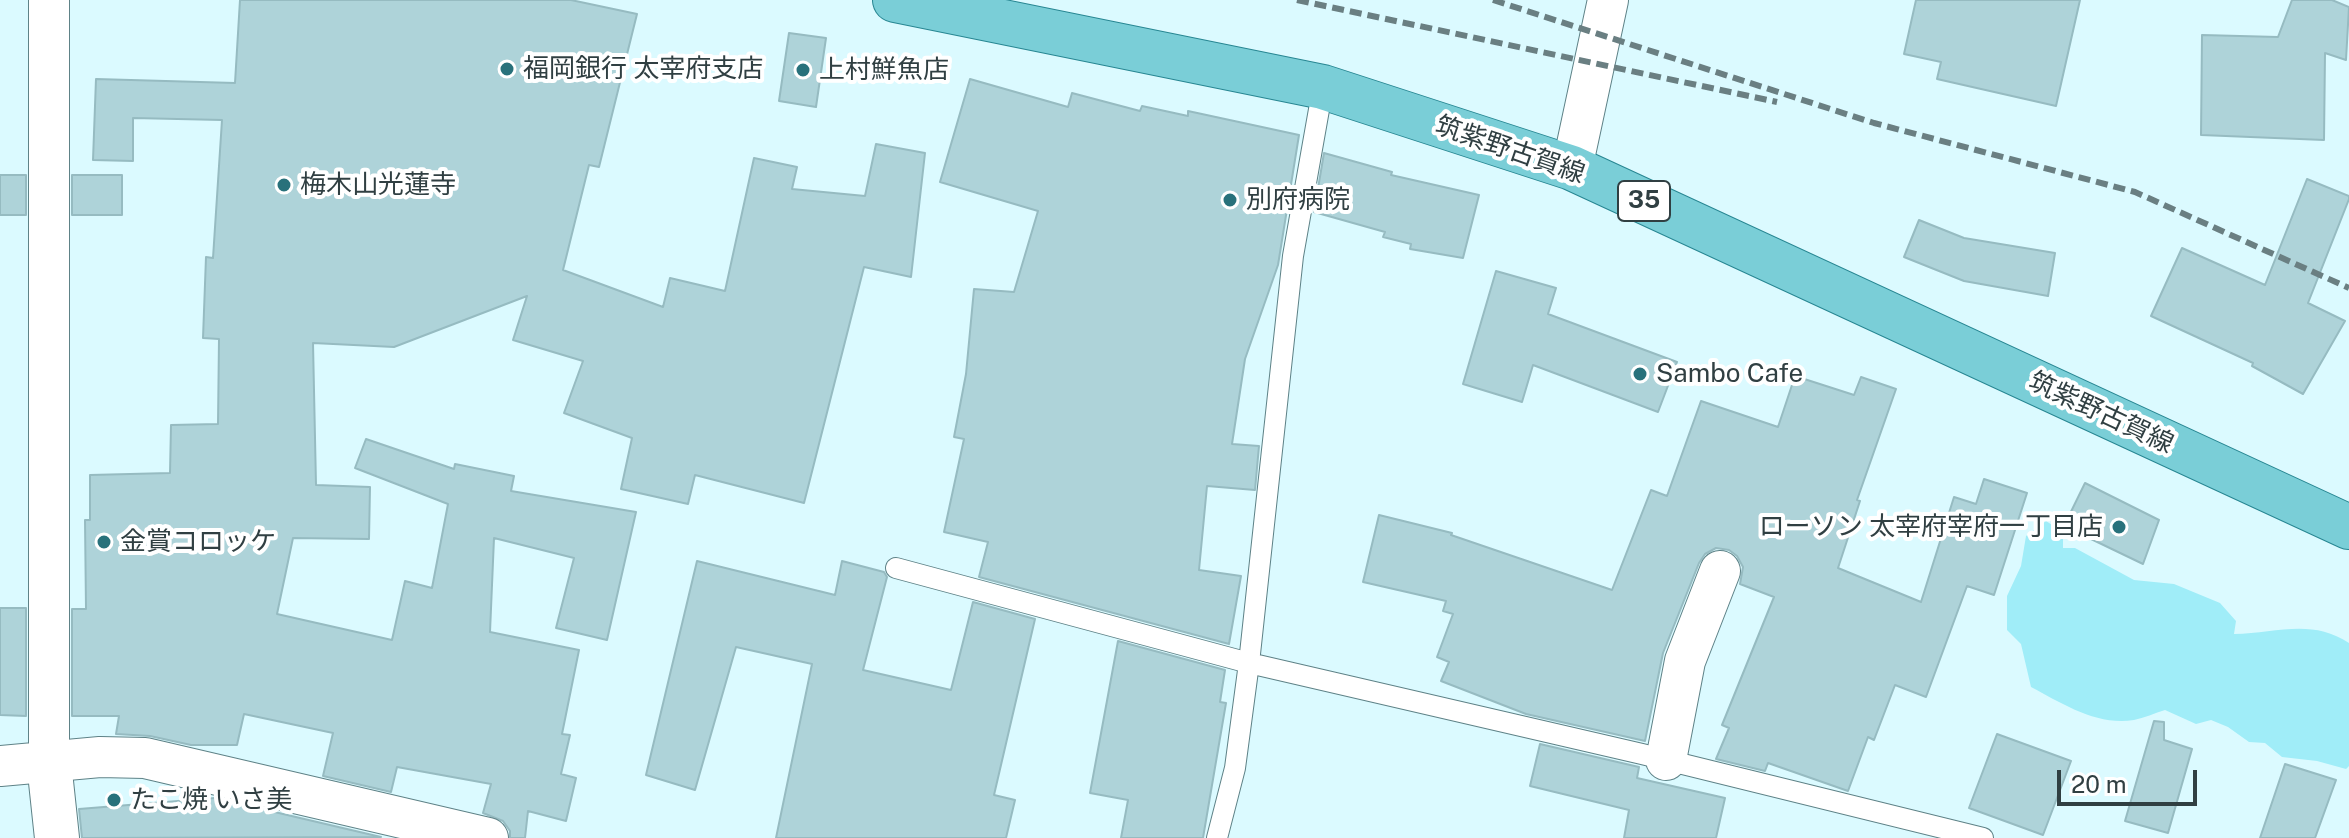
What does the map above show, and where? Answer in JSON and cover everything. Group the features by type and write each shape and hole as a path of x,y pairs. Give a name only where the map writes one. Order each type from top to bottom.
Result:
{"main road":[{"name":"筑紫野古賀線","path":"895,0 1323,87 1572,168 2349,527"}],"street":[{"path":"49,0 49,763 57,838"},
{"path":"1572,168 1608,0"},
{"path":"1666,760 1685,661 1720,571"},
{"path":"0,766 100,757 145,758 488,838"}],"lane":[{"path":"1217,838 1235,768 1293,256 1323,87"},
{"path":"896,568 1249,663 1983,838"}],"shaded area":[{"path":"2046,521 2063,532 2063,548 2075,548 2134,580 2174,584 2220,603 2236,621 2234,634 2307,629 2335,635 2349,643 2349,766 2346,769 2317,761 2282,757 2265,743 2249,742 2228,727 2211,720 2196,724 2165,710 2134,720 2094,717 2031,687 2021,644 2007,630 2007,596 2021,566 2026,536"}],"building":[{"path":"240,0 571,0 637,14 599,167 589,165 563,270 663,307 670,278 725,291 754,158 797,167 792,189 865,196 876,144 925,153 911,277 864,267 804,503 695,475 688,504 621,489 632,438 564,413 583,361 513,340 527,296 394,347 313,343 316,485 370,487 369,539 293,538 277,614 392,640 405,581 432,588 448,504 355,468 366,439 454,469 455,464 514,476 511,491 636,512 607,640 556,628 574,558 494,538 490,632 579,650 562,734 570,735 561,774 576,778 566,821 528,811 525,838 510,838 510,831 503,821 483,813 491,784 397,767 391,792 323,776 333,733 244,714 237,745 191,745 150,736 116,734 119,716 72,716 72,609 86,609 85,520 90,520 90,475 170,473 171,425 218,424 219,339 203,338 206,257 213,258 222,120 133,118 133,161 93,160 96,79 235,83"},
{"path":"1916,0 2080,0 2056,106 1937,79 1941,62 1904,54"},
{"path":"2292,0 2332,0 2349,7 2346,60 2325,53 2324,140 2201,135 2202,35 2278,37"},
{"name":"上村鮮魚店","path":"789,33 826,38 816,107 779,101"},
{"path":"970,79 1068,107 1072,93 1140,111 1142,106 1188,116 1188,111 1299,135 1278,265 1245,359 1232,444 1259,446 1255,490 1207,486 1199,570 1241,576 1229,644 979,577 988,542 944,532 964,439 954,437 966,374 974,289 1014,292 1038,211 940,182"},
{"path":"1324,153 1392,172 1391,175 1479,195 1463,258 1410,249 1411,244 1383,237 1385,232 1314,212"},
{"path":"0,175 26,175 26,215 0,215"},
{"path":"72,175 122,175 122,215 72,215"},
{"path":"2307,179 2349,196 2349,199 2308,303 2345,321 2303,394 2252,366 2253,363 2151,316 2182,248 2265,285"},
{"path":"1919,220 1964,238 2055,253 2048,296 1964,281 1904,257"},
{"path":"1496,271 1556,288 1548,314 1677,362 1658,412 1533,365 1522,402 1463,384"},
{"path":"1795,376 1854,395 1861,377 1896,389 1857,500 1860,501 1838,568 1921,602 1954,497 1976,504 1984,479 2027,493 1994,595 1967,586 1926,697 1895,685 1874,740 1868,737 1848,791 1768,763 1765,771 1716,759 1729,728 1722,725 1774,597 1740,584 1743,567 1729,550 1716,548 1705,554 1699,563 1663,653 1645,741 1526,714 1441,681 1449,662 1437,657 1453,614 1443,611 1446,601 1363,582 1379,515 1452,533 1612,590 1651,490 1667,496 1701,401 1778,427"},
{"name":"ローソン 太宰府宰府一丁目店","path":"2085,483 2159,520 2143,564 2064,526"},
{"path":"697,561 835,595 842,561 884,572 887,577 863,670 951,690 973,602 1035,619 994,795 1015,800 1006,838 776,838 812,664 736,647 695,790 646,775"},
{"path":"0,608 26,608 26,716 0,715"},
{"path":"1118,641 1225,670 1220,702 1226,703 1203,838 1121,838 1128,800 1090,793"},
{"path":"2154,721 2164,722 2164,740 2192,749 2168,833 2125,821"},
{"path":"1997,734 2071,761 2043,835 1969,808"},
{"path":"1540,744 1639,767 1637,778 1725,798 1716,838 1624,838 1629,810 1530,786"},
{"path":"2285,764 2336,780 2315,838 2260,838"},
{"path":"215,798 381,837 82,838 79,809"}],"railway":[{"path":"1297,0 1777,102"},
{"path":"1493,0 1874,123 2135,192 2349,288"}],"place":[{"name":"福岡銀行 太宰府支店","path":"507,69"},
{"name":"上村鮮魚店","path":"803,70"},
{"name":"梅木山光蓮寺","path":"284,185"},
{"name":"別府病院","path":"1230,200"},
{"name":"Sambo Cafe","path":"1640,374"},
{"name":"ローソン 太宰府宰府一丁目店","path":"2119,527"},
{"name":"金賞コロッケ","path":"104,542"},
{"name":"たこ焼 いさ美","path":"114,800"}]}
